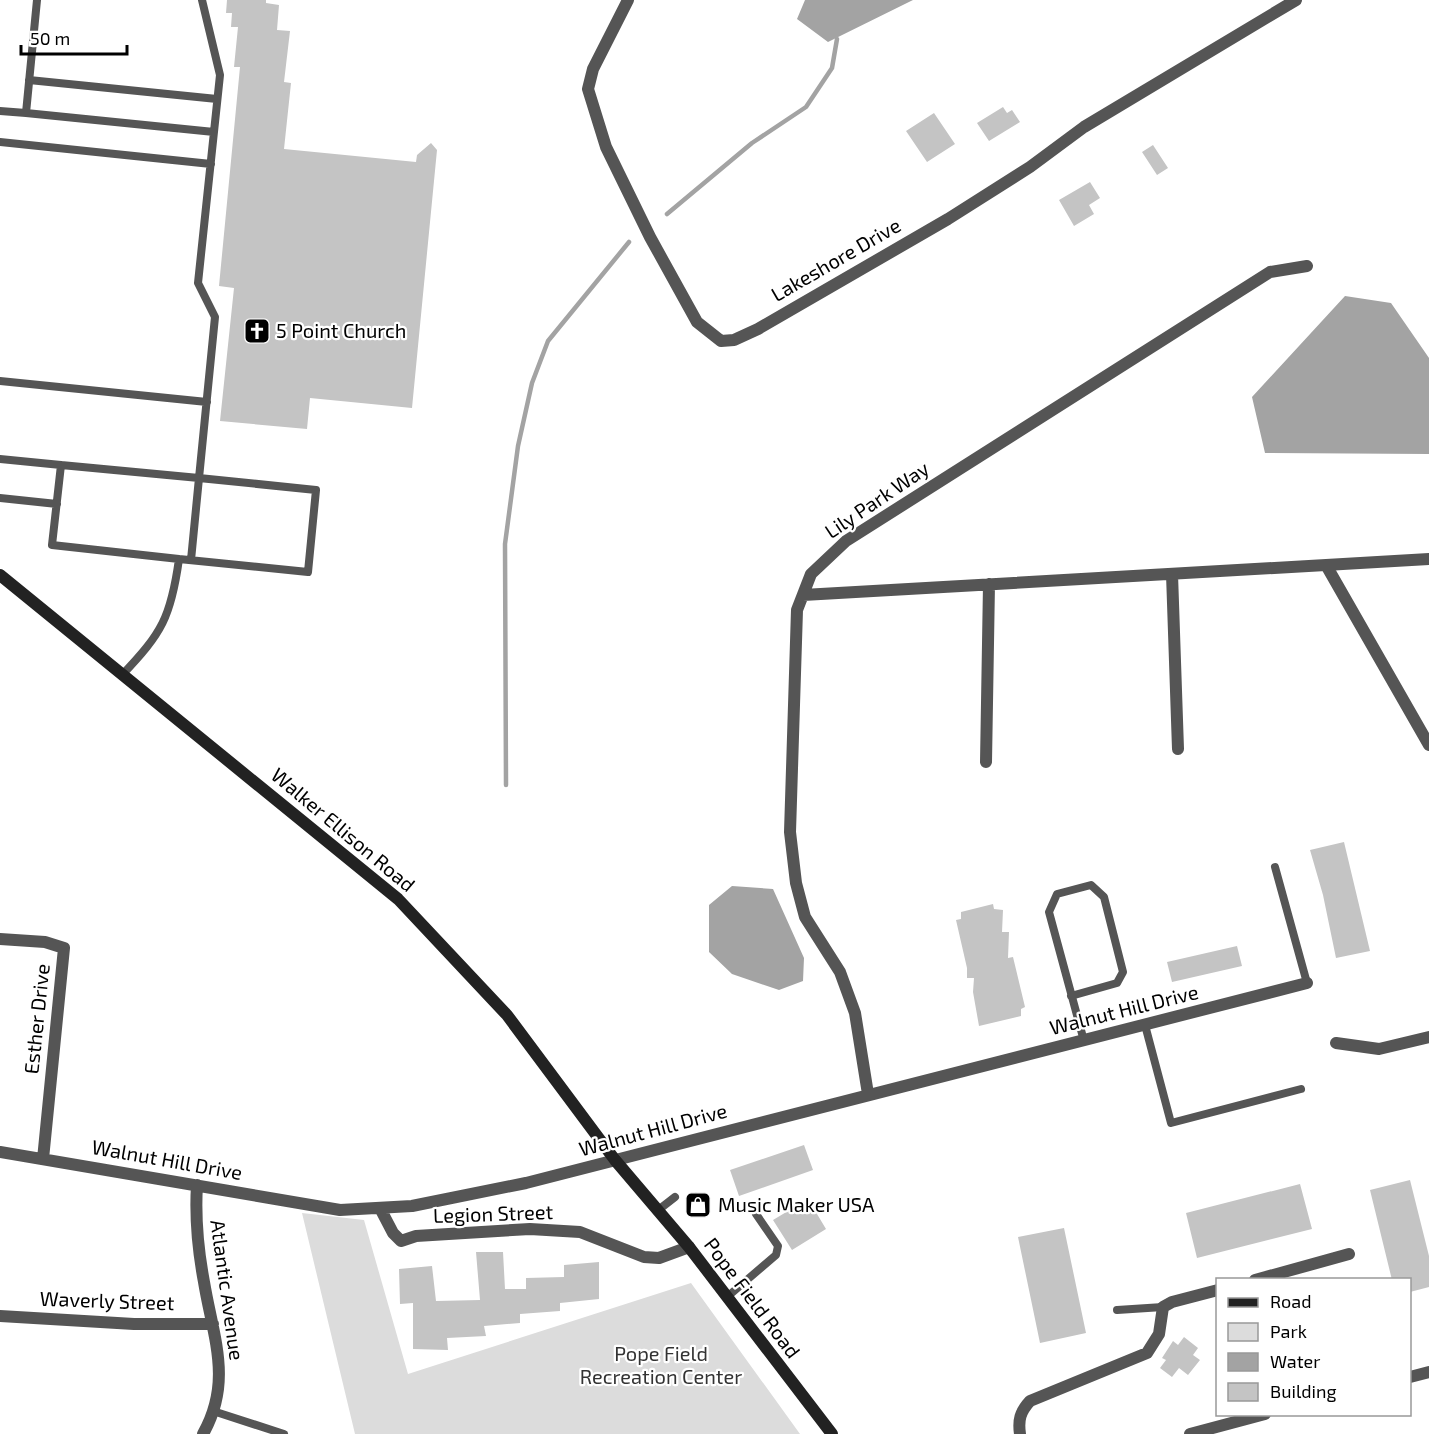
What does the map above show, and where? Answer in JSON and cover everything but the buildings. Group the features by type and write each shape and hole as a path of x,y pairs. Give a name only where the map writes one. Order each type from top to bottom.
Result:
{"street":[{"name":"Lakeshore Drive","path":"627,0 593,69 588,89 606,147 650,237 697,322 721,341 734,340 758,329 948,219 1029,167 1084,128 1296,0"},
{"name":"Lily Park Way","path":"868,1094 855,1013 840,972 805,917 796,883 790,832 797,610 811,574 846,541 1270,272 1307,266"},
{"path":"803,595 1429,559"},
{"path":"1326,565 1429,745"},
{"path":"1172,574 1178,749"},
{"name":"Walker Ellison Road","path":"0,575 398,898 507,1015 615,1160"},
{"path":"986,762 989,584"},
{"name":"Esther Drive","path":"0,939 45,942 64,948 43,1159"},
{"name":"Walnut Hill Drive","path":"0,1152 340,1210 381,1210 526,1183 1306,983"},
{"path":"1336,1043 1379,1048 1429,1037"},
{"name":"Pope Field Road","path":"615,1160 689,1247 832,1434"},
{"name":"Atlantic Avenue","path":"197,1185 196,1208 204,1282 220,1365 216,1412 203,1434"},
{"name":"Legion Street","path":"381,1210 393,1233 401,1241 416,1236 530,1229 580,1232 644,1257 659,1258 689,1247"},
{"path":"1262,1278 1348,1254"},
{"path":"1020,1434 1019,1422 1023,1409 1030,1401 1147,1353 1159,1334 1163,1307 1172,1302 1216,1291"},
{"name":"Waverly Street","path":"0,1316 134,1324 213,1324"},
{"path":"1411,1377 1429,1372"},
{"path":"1190,1434 1258,1416"}],"lane":[{"path":"26,113 37,0"},
{"path":"191,560 215,317 198,283 220,75 202,0"},
{"path":"29,80 217,99"},
{"path":"0,111 214,132"},
{"path":"0,142 211,164"},
{"path":"0,381 207,402"},
{"path":"0,459 316,490 308,572 52,545 61,465"},
{"path":"0,498 57,504"},
{"path":"122,675 153,642 165,622 174,592 179,559"},
{"path":"1275,867 1306,983"},
{"path":"1071,996 1117,983 1123,972 1104,897 1091,885 1057,894 1048,912 1071,996 1084,1041"},
{"path":"1145,1026 1171,1124 1301,1089"},
{"path":"657,1211 675,1197"},
{"path":"727,1297 776,1255 778,1246 756,1214"},
{"path":"1117,1310 1163,1307"},
{"path":"216,1412 284,1434"}],"green space":[{"name":"Pope Field Recreation Center","path":"302,1213 364,1220 408,1374 691,1283 800,1434 355,1434"}],"water":[{"path":"805,0 913,0 828,42 797,19"},
{"path":"1345,296 1391,303 1429,358 1429,454 1265,453 1252,397"},
{"path":"732,886 773,889 804,958 803,981 779,990 732,974 709,952 709,905"}],"waterway":[{"path":"667,214 752,143 806,107 832,68 837,39"},
{"path":"506,785 505,544 518,446 532,383 548,341 629,242"}],"place":[{"name":"5 Point Church","path":"257,331"},
{"name":"Music Maker USA","path":"698,1205"}]}
